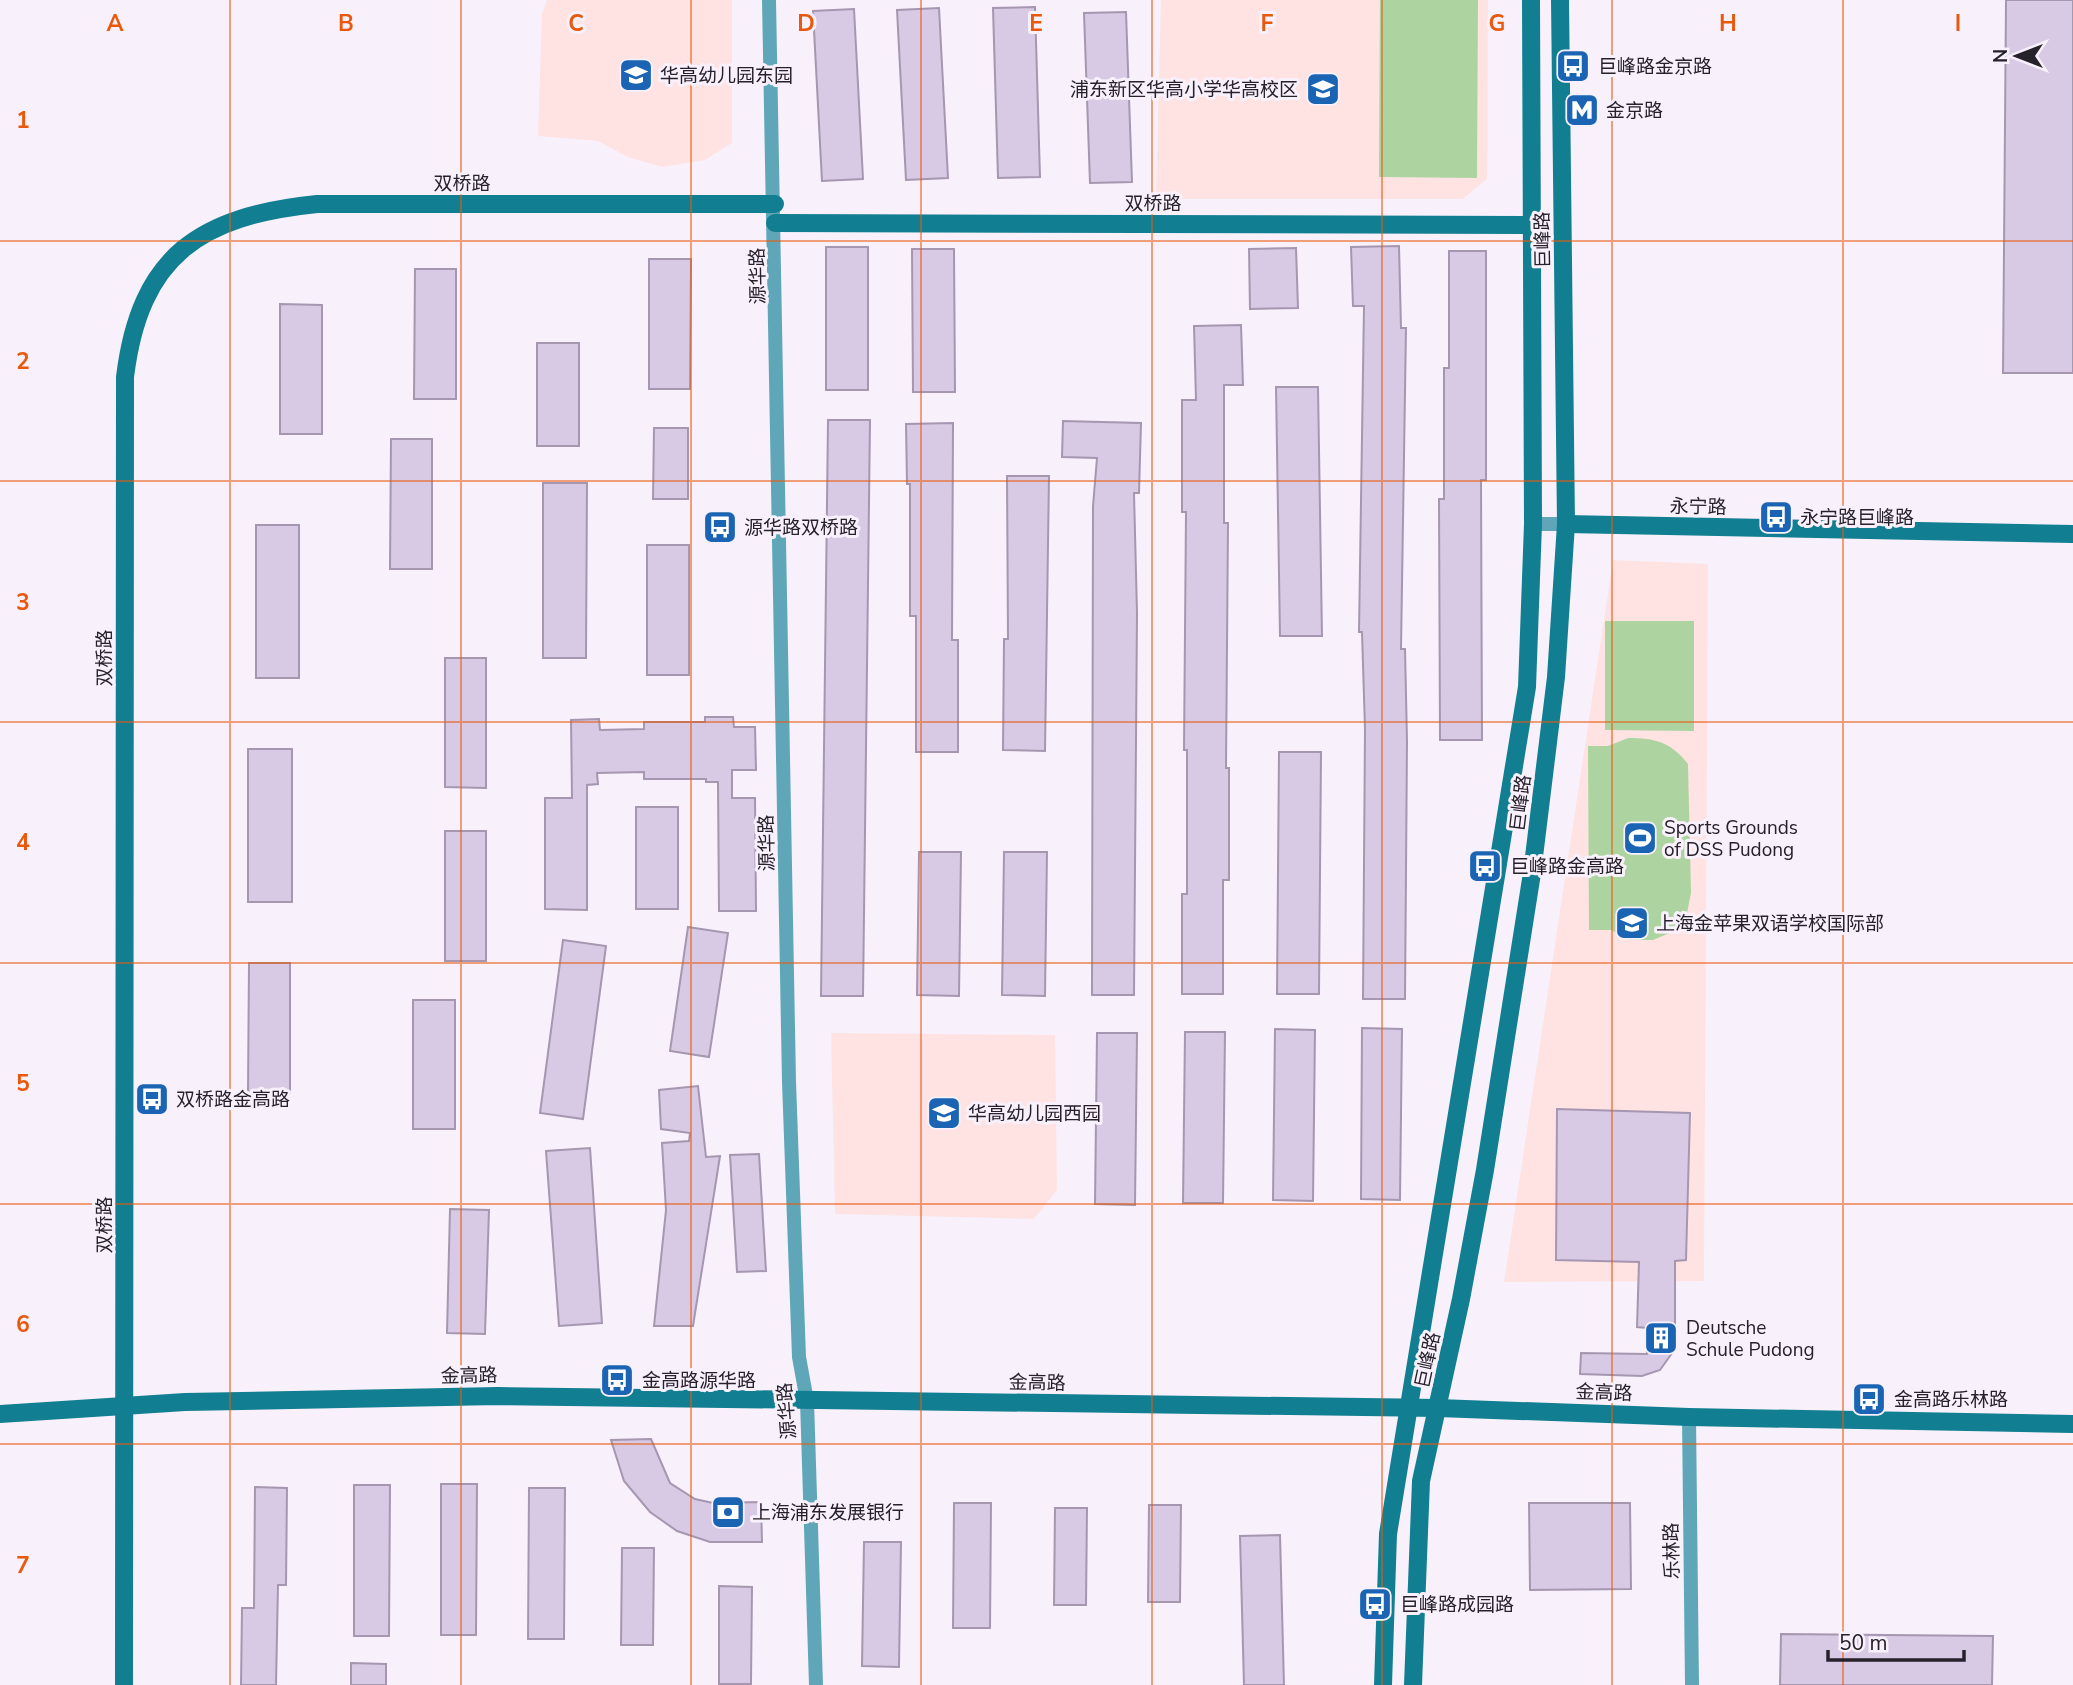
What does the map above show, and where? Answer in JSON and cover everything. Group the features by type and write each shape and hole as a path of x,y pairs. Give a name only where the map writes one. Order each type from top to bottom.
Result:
{"main road":[{"name":"巨峰路","path":"1383,1685 1388,1534 1527,687 1533,524 1531,0"},
{"name":"巨峰路","path":"1413,1685 1421,1481 1485,1170 1532,873 1556,677 1566,524 1560,0"},
{"name":"双桥路","path":"124,1685 125,377 130,335 142,303 158,275 182,249 207,233 242,217 275,208 317,204 775,204"},
{"name":"双桥路","path":"775,223 1531,225"},
{"name":"永宁路","path":"1566,524 2073,534"},
{"name":"金高路","path":"0,1415 185,1402 498,1395 1408,1407 1689,1417 2073,1424"}],"street":[{"name":"源华路","path":"769,0 775,204 789,1082 799,1357 807,1401 816,1685"},
{"name":"永宁路","path":"1533,524 1566,524"},
{"name":"乐林路","path":"1689,1417 1692,1685"}],"shaded area":[{"name":"华高幼儿园东园","path":"547,0 732,0 732,143 705,160 662,167 628,157 598,141 538,136 542,14"},
{"name":"浦东新区华高小学华高校区","path":"1161,0 1488,0 1487,179 1463,199 1180,199 1156,193"},
{"name":"上海金苹果双语学校国际部","path":"1613,560 1708,564 1704,1281 1504,1282"},
{"name":"华高幼儿园西园","path":"831,1033 1055,1035 1057,1190 1034,1219 835,1214"}],"green space":[{"path":"1380,0 1478,0 1477,178 1379,177"},
{"path":"1605,621 1694,621 1694,731 1605,730"},
{"name":"Sports Grounds of DSS Pudong","path":"1628,738 1646,739 1669,746 1688,764 1691,893 1686,918 1672,932 1653,940 1629,940 1611,930 1589,930 1588,746 1608,746"}],"building":[{"path":"2006,0 2073,0 2073,373 2003,373"},
{"path":"1035,7 1040,177 998,178 993,8"},
{"path":"939,8 948,178 906,180 897,10"},
{"path":"854,9 863,179 822,181 813,11"},
{"path":"1126,12 1132,182 1090,183 1084,13"},
{"path":"1399,246 1401,328 1406,328 1401,649 1405,649 1407,741 1405,999 1363,999 1365,729 1362,632 1359,632 1364,306 1353,306 1351,247"},
{"path":"826,247 868,247 868,390 826,390"},
{"path":"1296,248 1298,308 1250,309 1249,249"},
{"path":"912,249 954,249 955,392 913,392"},
{"path":"1449,251 1486,251 1486,480 1481,480 1482,740 1440,740 1439,499 1444,499 1444,368 1449,368"},
{"path":"649,259 691,259 690,389 649,389"},
{"path":"415,269 456,269 456,399 414,399"},
{"path":"280,304 322,305 322,434 280,434"},
{"path":"1241,325 1243,385 1224,385 1224,523 1228,523 1226,768 1229,768 1229,880 1223,880 1223,994 1182,994 1182,894 1187,894 1187,750 1184,750 1186,512 1182,512 1182,400 1196,400 1194,326"},
{"path":"537,343 579,343 579,446 537,446"},
{"path":"1276,387 1318,387 1322,636 1280,636"},
{"path":"828,420 870,420 863,996 821,996"},
{"path":"1063,421 1141,423 1139,493 1134,493 1137,613 1134,995 1092,995 1093,506 1097,458 1062,457"},
{"path":"953,423 952,640 958,640 958,752 916,752 916,616 910,616 910,484 907,484 906,424"},
{"path":"654,428 688,428 688,499 653,499"},
{"path":"391,439 432,439 432,569 390,569"},
{"path":"1007,476 1049,476 1045,751 1003,750 1004,639 1008,639"},
{"path":"543,483 587,483 586,658 543,658"},
{"path":"256,525 299,525 299,678 256,678"},
{"path":"647,545 689,545 689,675 647,675"},
{"path":"445,658 486,658 486,788 445,787"},
{"path":"705,717 733,717 734,727 755,727 756,770 732,770 732,798 755,798 756,911 719,911 718,782 706,782 706,779 644,779 644,772 597,773 598,784 587,785 587,910 545,909 545,798 572,798 571,720 599,719 600,730 644,729 644,722 705,722"},
{"path":"248,749 292,749 292,902 248,902"},
{"path":"1279,752 1321,752 1319,994 1277,994"},
{"path":"636,807 678,807 678,909 636,909"},
{"path":"445,831 486,831 486,961 445,961"},
{"path":"919,852 961,852 959,996 917,995"},
{"path":"1004,852 1047,852 1045,996 1002,995"},
{"path":"688,927 728,933 709,1057 670,1051"},
{"path":"563,940 606,946 583,1119 540,1113"},
{"path":"249,963 290,963 290,1093 248,1093"},
{"path":"413,1000 455,1000 455,1129 413,1129"},
{"path":"1362,1028 1402,1029 1400,1200 1361,1199"},
{"path":"1275,1029 1315,1030 1313,1201 1273,1200"},
{"path":"1185,1032 1225,1032 1223,1203 1183,1203"},
{"path":"1097,1033 1137,1033 1135,1205 1095,1204"},
{"path":"698,1086 706,1157 720,1156 693,1326 654,1326 666,1210 662,1143 689,1141 690,1133 661,1129 659,1090"},
{"path":"1557,1109 1690,1113 1686,1260 1675,1261 1675,1349 1660,1370 1642,1376 1580,1374 1581,1353 1647,1354 1647,1328 1637,1327 1639,1262 1556,1260"},
{"path":"590,1148 602,1323 559,1326 546,1151"},
{"path":"759,1154 766,1271 737,1272 730,1155"},
{"path":"450,1209 489,1210 485,1334 447,1333"},
{"path":"651,1439 670,1483 695,1499 713,1503 761,1502 762,1542 710,1542 677,1531 650,1512 624,1481 611,1440"},
{"path":"441,1484 477,1484 476,1635 441,1635"},
{"path":"354,1485 390,1485 389,1636 354,1636"},
{"path":"255,1487 287,1488 286,1585 278,1585 276,1685 241,1685 242,1608 254,1608"},
{"path":"529,1488 565,1488 564,1639 528,1639"},
{"path":"954,1503 991,1503 990,1628 953,1628"},
{"path":"1529,1503 1630,1503 1631,1589 1530,1590"},
{"path":"1149,1505 1181,1505 1180,1602 1148,1602"},
{"path":"1055,1508 1087,1508 1086,1605 1054,1605"},
{"path":"1280,1535 1284,1685 1244,1685 1240,1536"},
{"path":"864,1542 901,1542 899,1667 862,1666"},
{"path":"622,1548 654,1548 653,1645 621,1645"},
{"path":"719,1586 752,1587 751,1684 719,1684"},
{"path":"1781,1634 1993,1636 1992,1685 1780,1685"},
{"path":"351,1663 386,1664 386,1685 351,1685"}],"place":[{"name":"巨峰路金京路","path":"1573,66"},
{"name":"华高幼儿园东园","path":"636,75"},
{"name":"浦东新区华高小学华高校区","path":"1323,89"},
{"name":"金京路","path":"1582,110"},
{"name":"永宁路巨峰路","path":"1776,517"},
{"name":"源华路双桥路","path":"720,527"},
{"name":"Sports Grounds of DSS Pudong","path":"1640,838"},
{"name":"巨峰路金高路","path":"1485,866"},
{"name":"上海金苹果双语学校国际部","path":"1632,923"},
{"name":"双桥路金高路","path":"152,1099"},
{"name":"华高幼儿园西园","path":"944,1113"},
{"name":"Deutsche Schule Pudong","path":"1661,1338"},
{"name":"金高路源华路","path":"617,1380"},
{"name":"金高路乐林路","path":"1869,1399"},
{"name":"上海浦东发展银行","path":"728,1512"},
{"name":"巨峰路成园路","path":"1375,1604"}]}
